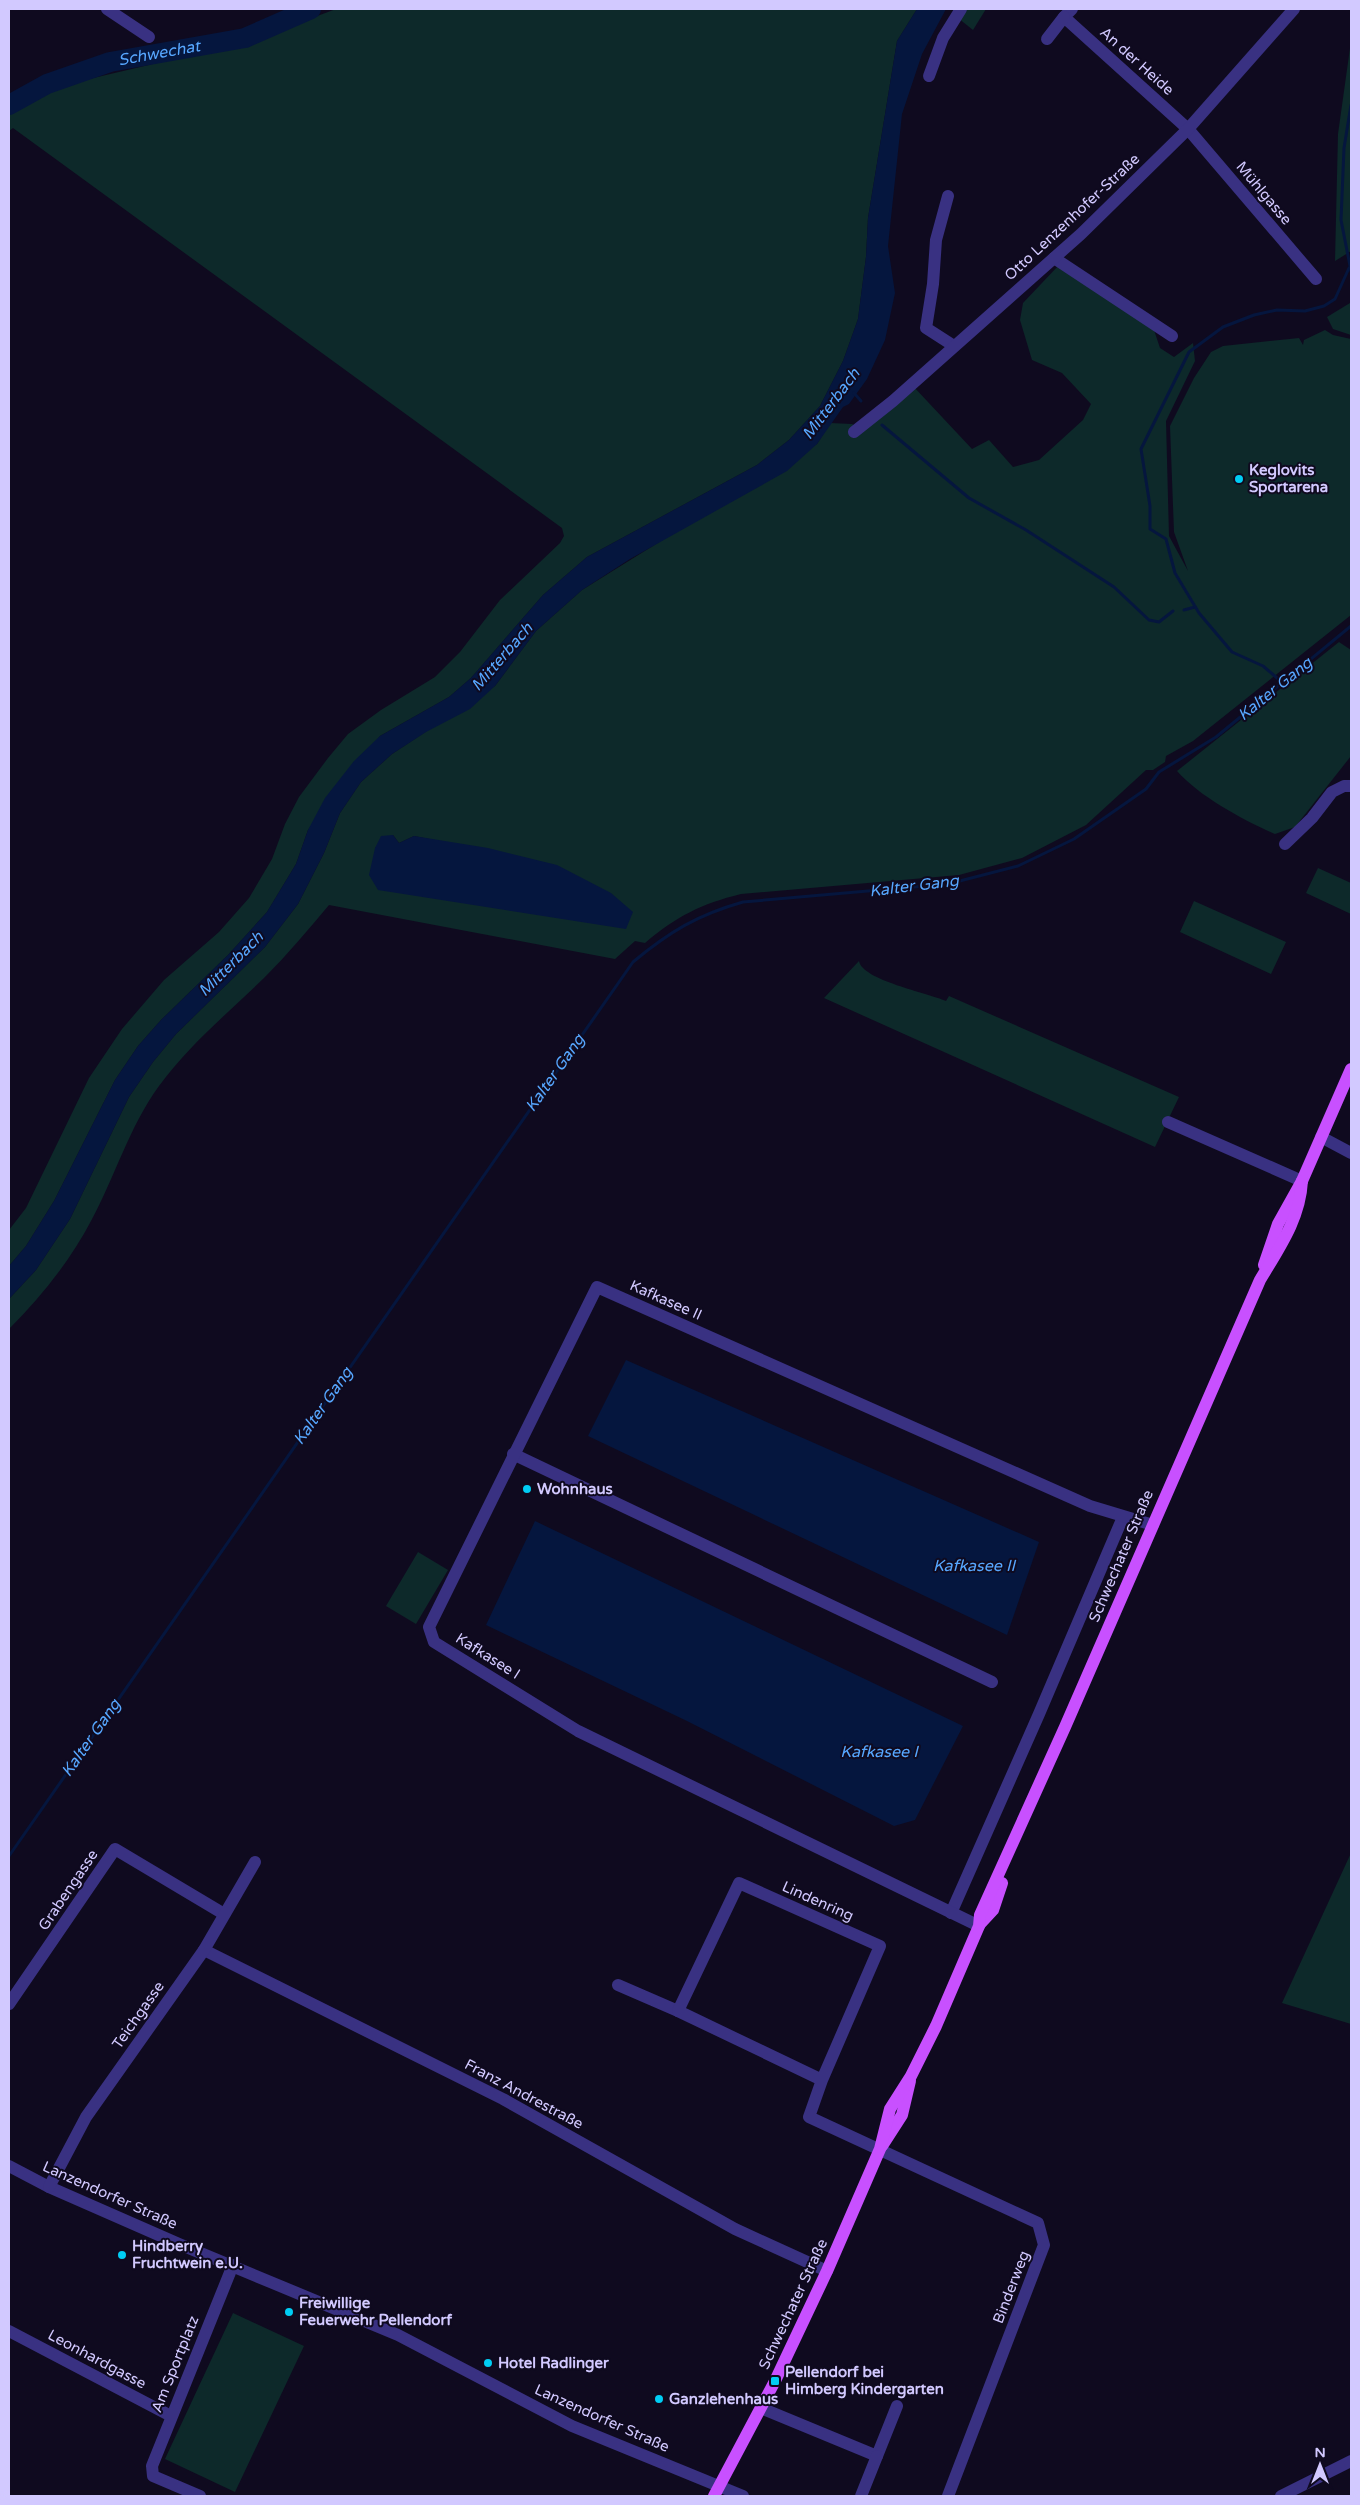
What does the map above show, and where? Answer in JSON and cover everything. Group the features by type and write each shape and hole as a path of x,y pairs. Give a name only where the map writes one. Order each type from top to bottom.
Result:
{"main road":[{"name":"Schwechater Straße","path":"720,2492 827,2271 880,2149 890,2108 911,2076 936,2026 978,1926 980,1915 1260,1280 1294,1222 1301,1194 1302,1181 1351,1069"}],"street":[{"path":"107,9 149,37"},
{"path":"929,76 943,38 961,9"},
{"name":"Otto Lenzenhofer-Straße","path":"854,432 893,401 1054,258 1188,129 1294,9"},
{"name":"An der Heide","path":"1047,39 1068,13 1188,129"},
{"name":"Mühlgasse","path":"1188,129 1316,278"},
{"path":"948,196 936,240 933,284 926,328 954,346"},
{"path":"1054,258 1172,336"},
{"path":"1285,844 1312,818 1332,792 1344,786 1351,786"},
{"path":"1168,1122 1302,1181"},
{"path":"1321,1137 1351,1154"},
{"name":"Kafkasee II","path":"513,1454 597,1288 1090,1506 1123,1518"},
{"path":"513,1454 992,1682"},
{"name":"Kafkasee I","path":"513,1454 429,1627 434,1642 578,1731 978,1926"},
{"path":"951,1913 1040,1714 1123,1518 1153,1525"},
{"name":"Grabengasse","path":"9,2004 115,1849 224,1914"},
{"name":"Teichgasse","path":"49,2187 86,2118 204,1950 255,1862"},
{"name":"Lindenring","path":"678,2011 739,1883 880,1946 822,2080 809,2117 880,2149"},
{"name":"Franz Andrestraße","path":"204,1950 503,2099 736,2229 827,2271"},
{"path":"618,1985 678,2011 822,2080"},
{"name":"Binderweg","path":"880,2149 1038,2223 1044,2245 948,2496"},
{"name":"Lanzendorfer Straße","path":"9,2166 49,2187 398,2335 572,2426 720,2492 743,2496"},
{"name":"Am Sportplatz","path":"200,2496 153,2476 155,2455 233,2265"},
{"name":"Leonhardgasse","path":"9,2331 171,2416"},
{"path":"861,2496 897,2406"},
{"path":"761,2408 877,2456"},
{"path":"1281,2496 1351,2461"}],"green space":[{"path":"336,9 917,9 897,41 868,218 866,257 858,319 843,361 820,406 789,440 757,465 587,557 543,595 471,678 449,697 380,736 308,830 296,864 267,912 228,955 161,1020 138,1046 115,1080 54,1201 26,1246 9,1266 9,1230 26,1208 89,1078 122,1029 164,980 219,932 249,898 272,859 285,824 299,797 328,758 348,734 381,710 435,677 460,652 500,600 560,543 564,536 562,528 13,128 9,131 9,109 55,87 251,41"},
{"path":"964,9 986,9 973,30 958,18"},
{"path":"1351,41 1351,251 1335,261 1338,134"},
{"path":"1059,265 1154,330 1160,348 1174,357 1193,343 1195,361 1166,421 1169,536 1188,571 1174,532 1170,426 1194,378 1211,352 1223,346 1299,338 1303,345 1304,340 1325,330 1333,335 1351,339 1351,615 1193,741 1166,756 1165,762 1153,770 1146,770 1086,825 1022,858 959,875 741,894 690,912 668,925 645,943 635,941 615,959 329,905 281,960 196,1043 159,1086 139,1118 100,1204 83,1236 54,1278 9,1329 9,1299 36,1270 70,1219 129,1097 153,1062 176,1034 265,947 298,904 324,853 340,813 361,782 392,754 495,686 536,631 582,590 817,444 830,423 852,424 864,430 913,386 972,449 989,440 1013,467 1039,460 1083,420 1091,404 1062,373 1032,360 1020,320 1023,303","holes":["393,835 399,843 414,836 450,843 375,848"]},
{"path":"1350,303 1351,335 1333,329 1327,317"},
{"path":"1339,642 1351,650 1351,756 1295,827 1275,834 1236,815 1210,799 1177,771"},
{"path":"1318,868 1351,883 1351,914 1306,893"},
{"path":"1194,901 1286,942 1271,974 1180,932"},
{"path":"859,961 863,968 883,980 946,1001 949,996 1179,1097 1155,1147 824,998"},
{"path":"418,1552 448,1570 416,1624 386,1606"},
{"path":"1351,1853 1351,2024 1282,2003"},
{"path":"233,2313 304,2346 235,2492 165,2459"}],"water":[{"name":"Mitterbach","path":"917,9 946,9 922,54 902,114 888,246 895,293 885,340 867,379 849,404 843,407 817,444 787,471 630,559 582,590 536,631 495,686 470,709 426,732 392,754 361,782 340,813 324,853 298,904 265,947 176,1034 153,1062 129,1097 70,1219 36,1270 9,1299 9,1266 26,1246 54,1201 115,1080 138,1046 161,1020 228,955 267,912 296,864 308,830 325,798 354,761 380,736 449,697 471,678 543,595 587,557 757,465 789,440 820,406 843,361 858,319 866,257 868,218 897,41"},
{"path":"393,835 399,843 414,836 488,848 557,865 611,893 633,912 626,929 378,890 369,875 375,848 381,836"},
{"name":"Kafkasee II","path":"626,1360 1039,1542 1007,1635 588,1436"},
{"name":"Kafkasee I","path":"535,1521 963,1726 915,1820 894,1826 687,1721 486,1625"}],"waterway":[{"name":"Schwechat","path":"9,105 47,84 110,62 245,38 311,9"},
{"name":"Kalter Gang","path":"1351,105 1344,148 1341,220 1351,271"},
{"path":"1283,683 1263,666 1232,652 1199,613 1175,573 1166,539 1150,529 1150,506 1141,449 1189,352 1223,327 1254,315 1277,310 1305,311 1324,306 1335,299 1349,268"},
{"name":"Mitterbach","path":"854,393 861,401"},
{"path":"882,425 969,498 1026,530 1114,587 1149,620 1159,622 1173,611"},
{"path":"1184,610 1195,607"},
{"name":"Kalter Gang","path":"9,1856 633,962 671,933 697,919 743,902 948,884 1018,866 1074,839 1146,789 1159,772 1216,737 1351,626"}],"place":[{"name":"Keglovits Sportarena","path":"1239,479"},
{"name":"Wohnhaus","path":"527,1489"},
{"name":"Hindberry Fruchtwein e.U.","path":"122,2255"},
{"name":"Freiwillige Feuerwehr Pellendorf","path":"289,2312"},
{"name":"Hotel Radlinger","path":"488,2363"},
{"name":"Pellendorf bei Himberg Kindergarten","path":"775,2381"},
{"name":"Ganzlehenhaus","path":"659,2399"}]}
